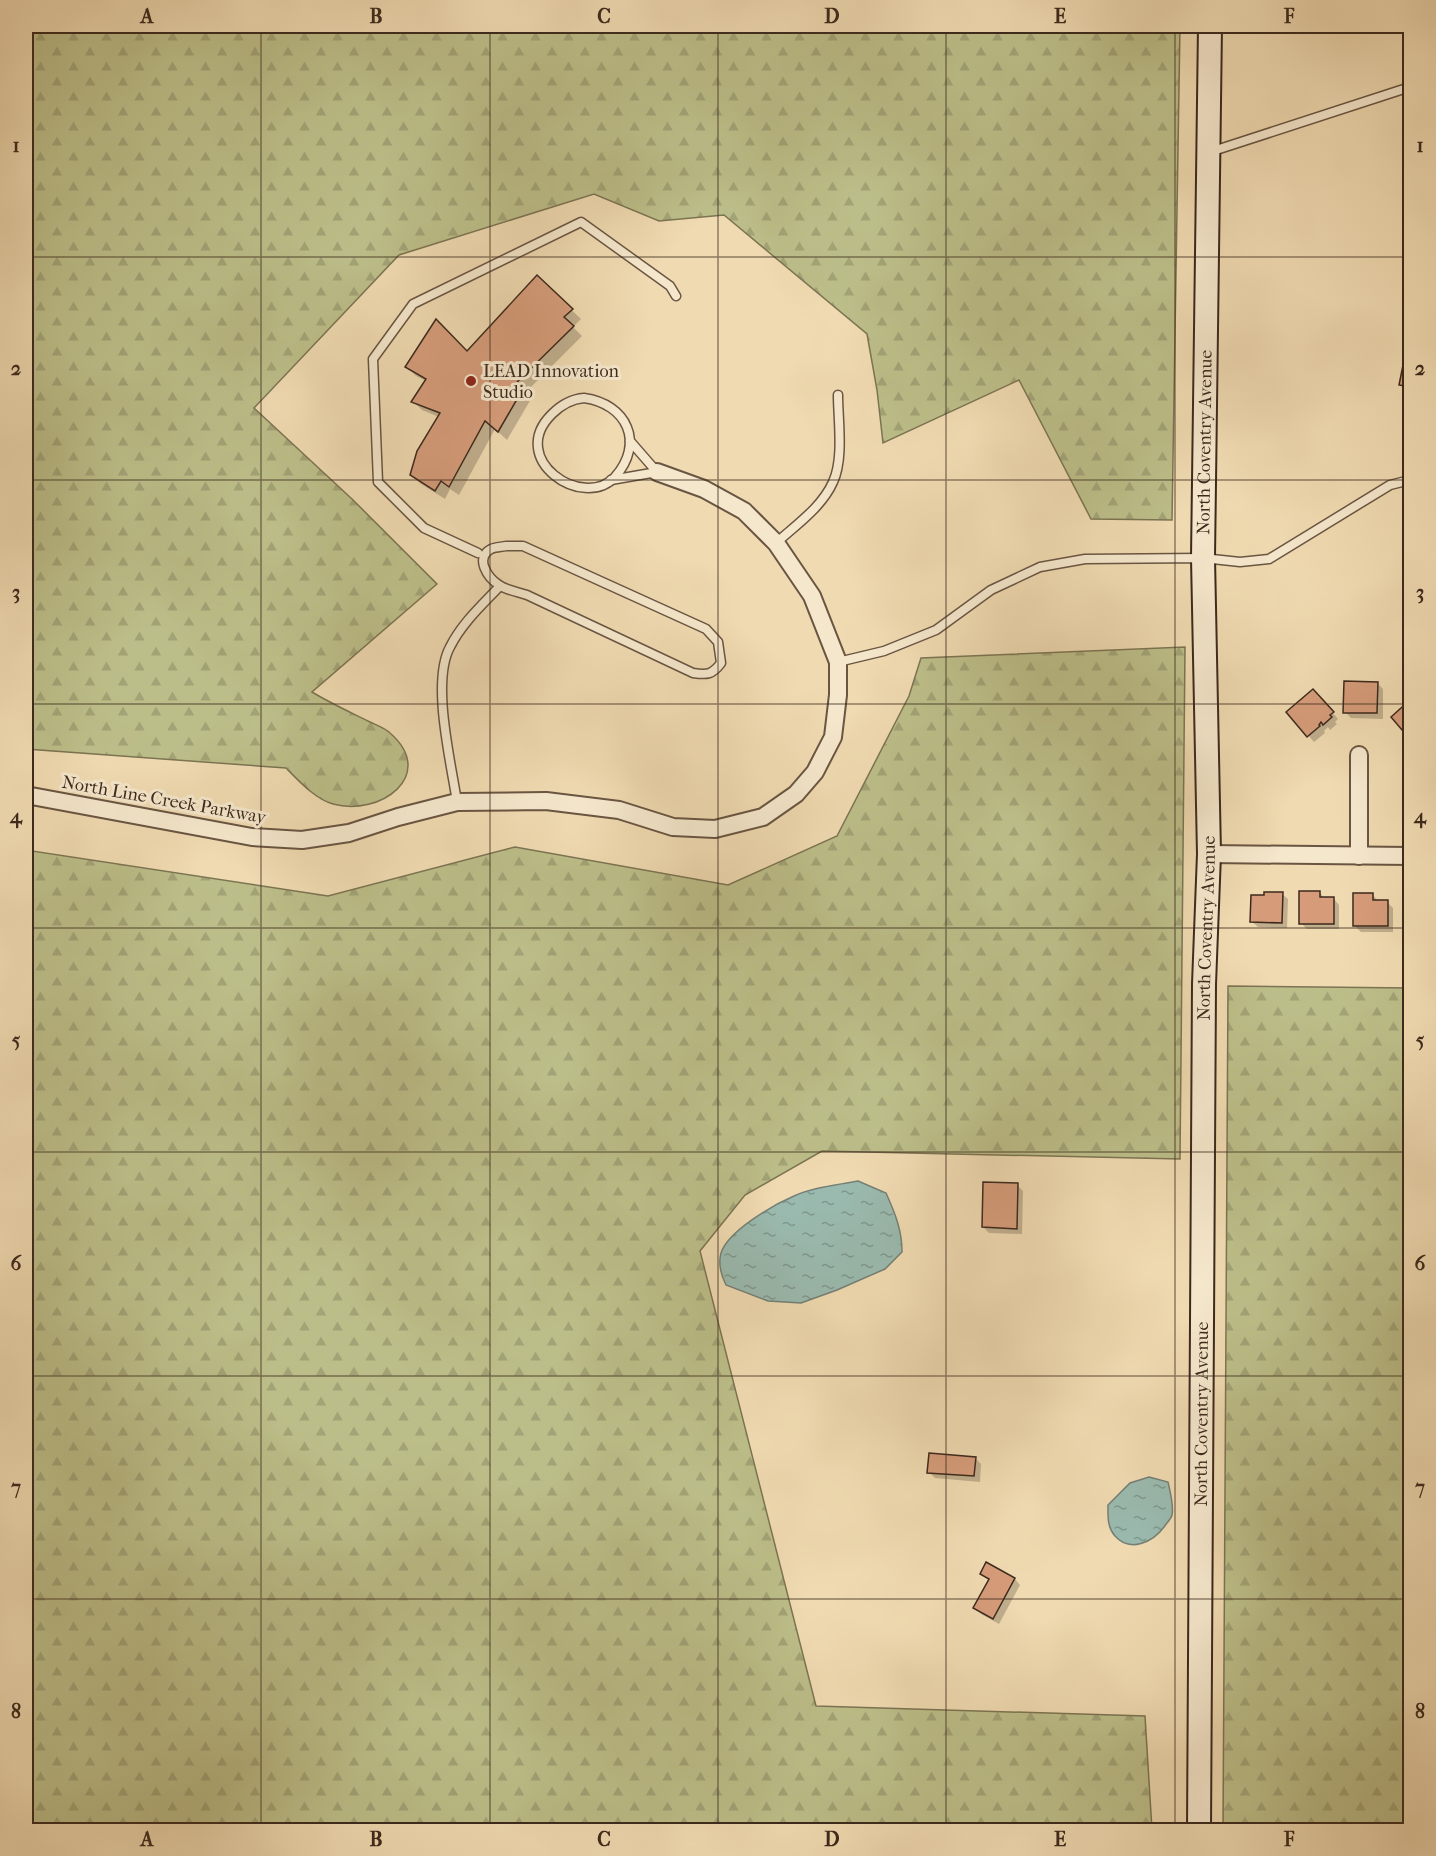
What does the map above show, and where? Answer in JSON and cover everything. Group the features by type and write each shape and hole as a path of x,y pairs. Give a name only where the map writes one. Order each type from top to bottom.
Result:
{"street":[{"name":"North Coventry Avenue","path":"1199,1830 1204,984 1209,854 1203,558 1210,26"},
{"name":"North Line Creek Parkway","path":"26,795 252,837 302,840 349,833 398,817 458,802 546,801 619,810 673,827 715,829 763,818 796,794 815,772 833,737 838,695 838,662 812,596 776,543 744,511 704,489 657,472"},
{"path":"1359,755 1359,856"},
{"path":"1209,854 1410,856"}],"lane":[{"path":"1210,152 1410,87"},
{"path":"478,553 424,528 378,482 373,359 413,304 581,222 670,286 676,296"},
{"path":"776,543 818,504 833,482 839,449 838,395"},
{"path":"611,480 623,467 629,454 630,441 627,426 619,414 608,406 590,399 575,399 559,407 541,427 537,444 540,458 547,471 561,481 578,487 595,486 611,480 657,472"},
{"path":"630,441 657,472"},
{"path":"838,662 884,651 936,630 991,590 1040,567 1085,559 1203,558 1240,562 1269,559 1390,485 1410,480"},
{"path":"523,546 706,629 718,642 721,663 715,672 707,675 693,673 527,595 500,586 487,575 483,566 484,556 491,549 523,546"},
{"path":"458,802 441,681 448,648 467,621 500,586"}],"green space":[{"path":"26,26 1180,26 1172,520 1091,519 1019,380 883,443 867,334 724,215 659,221 594,194 399,255 254,408 352,499 437,584 312,692 390,733 403,749 408,764 405,777 397,789 384,798 368,804 351,806 326,802 286,768 26,749"},
{"path":"1185,647 1180,1159 822,1151 745,1195 700,1251 816,1706 1145,1716 1152,1830 26,1830 26,850 328,896 515,847 728,885 837,836 909,696 921,658"},
{"path":"1228,986 1410,988 1410,1830 1223,1830"}],"water":[{"path":"858,1181 886,1193 897,1222 902,1252 885,1269 801,1303 768,1301 726,1285 720,1269 721,1253 732,1236 752,1220 801,1193"},
{"path":"1149,1477 1168,1482 1172,1515 1164,1527 1148,1541 1134,1545 1127,1544 1115,1536 1111,1529 1108,1505 1130,1483"}],"building":[{"name":"LEAD Innovation Studio","path":"537,275 573,309 564,317 574,326 515,384 523,389 498,432 485,421 449,487 441,481 435,491 410,475 417,451 440,413 411,402 426,379 405,367 436,319 467,351"},
{"path":"1403,365 1410,366 1410,387 1399,385"},
{"path":"1344,681 1378,682 1377,713 1343,713"},
{"path":"1313,689 1334,712 1330,715 1332,717 1323,725 1321,722 1320,726 1307,737 1286,712"},
{"path":"1410,700 1410,741 1404,733 1406,731 1403,728 1402,730 1391,717"},
{"path":"1299,891 1320,891 1320,897 1334,897 1334,924 1299,924"},
{"path":"1264,892 1283,892 1282,923 1250,922 1251,895 1264,895"},
{"path":"1353,893 1373,893 1373,900 1388,900 1388,926 1353,926"},
{"path":"1406,899 1410,899 1410,926 1406,926"},
{"path":"983,1182 1018,1183 1017,1229 982,1227"},
{"path":"929,1453 976,1457 974,1476 927,1473"},
{"path":"986,1562 1015,1578 993,1619 973,1608 989,1579 980,1574"}],"place":[{"name":"LEAD Innovation Studio","path":"471,381"}]}
